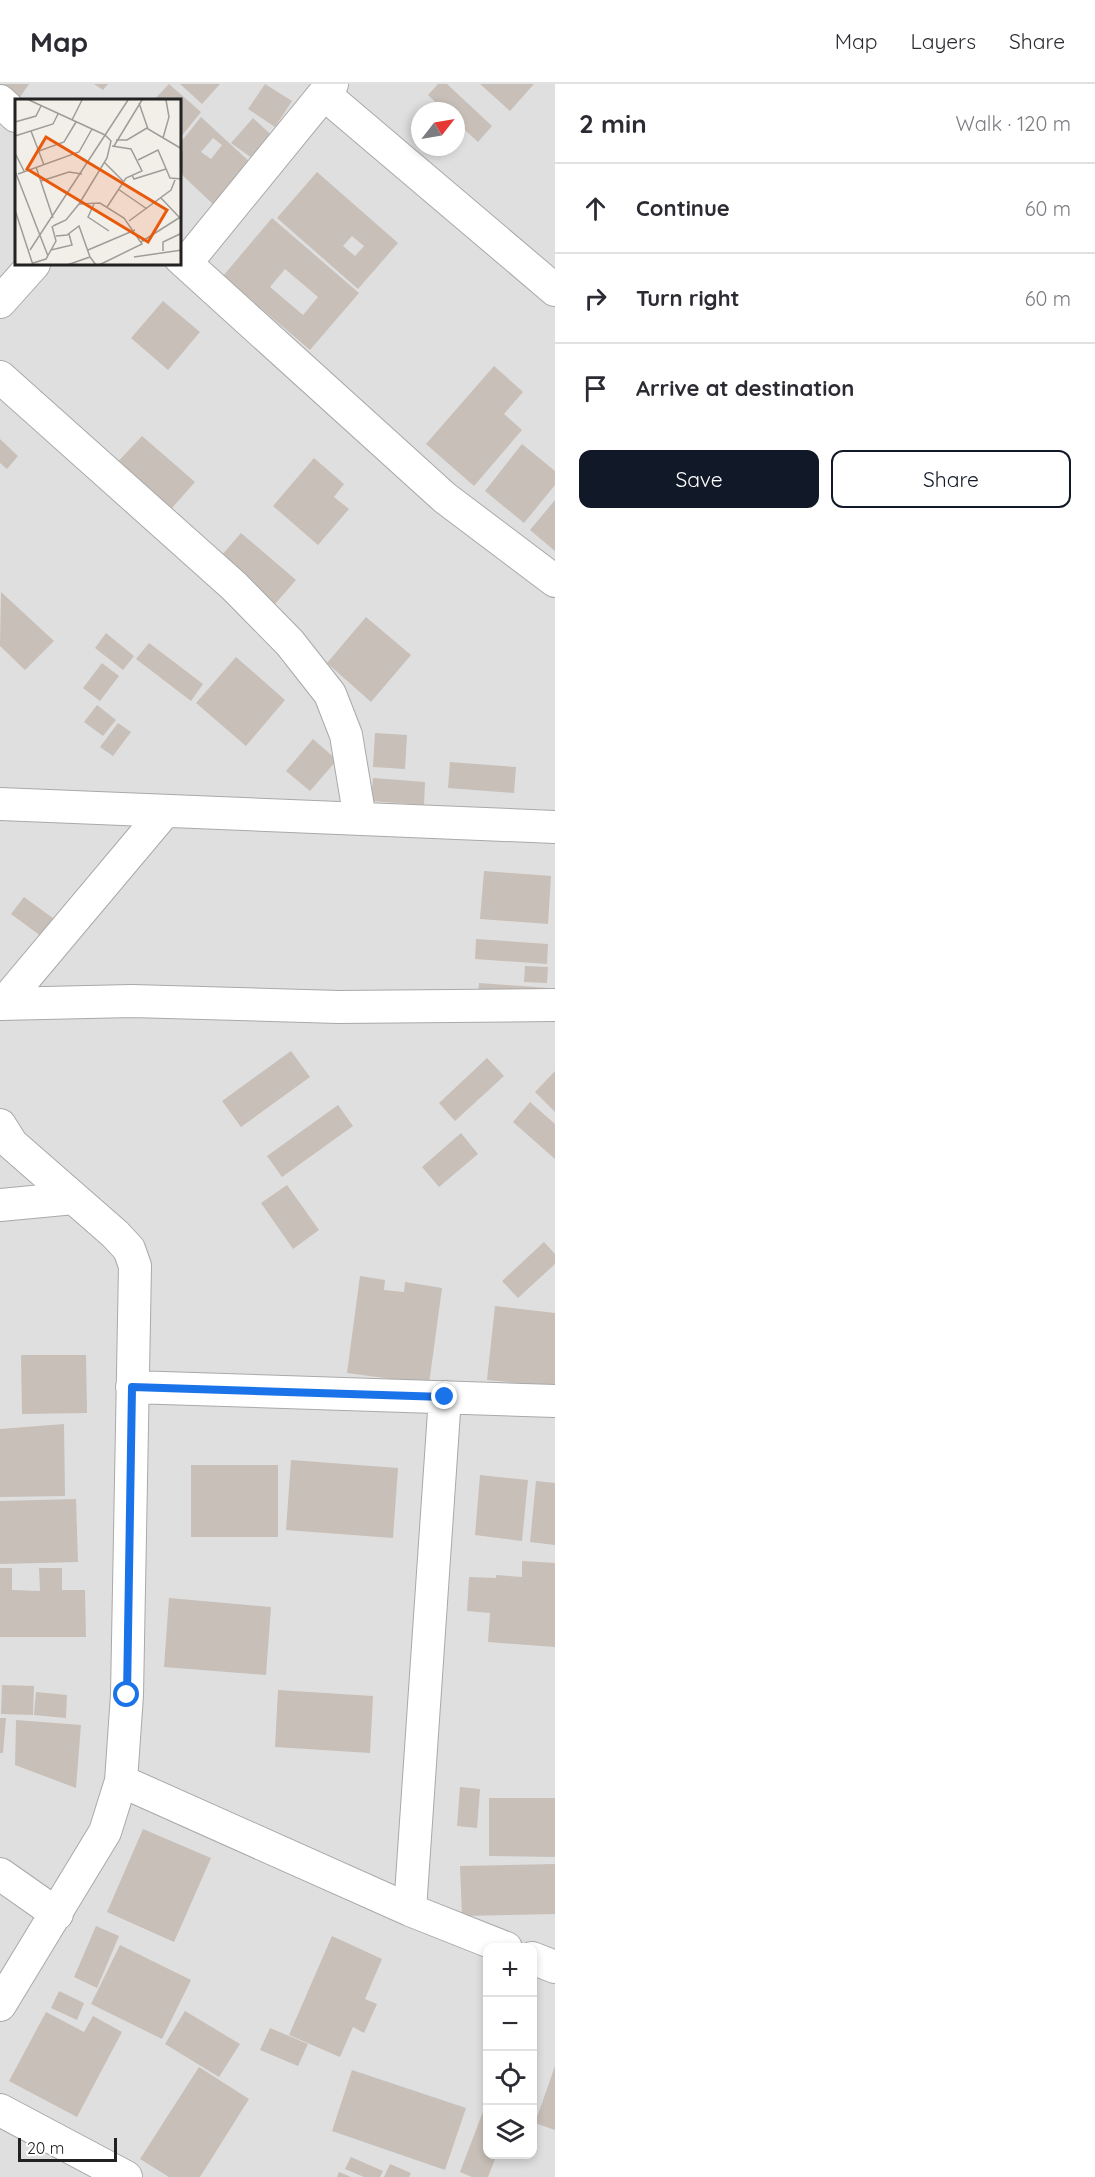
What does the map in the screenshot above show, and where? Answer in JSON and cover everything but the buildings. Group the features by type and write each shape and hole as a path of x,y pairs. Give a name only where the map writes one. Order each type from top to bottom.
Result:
{"street":[{"path":"555,290 328,89 183,261 445,498 555,581"},
{"path":"0,101 15,115"},
{"path":"0,302 32,266"},
{"path":"0,377 234,586 290,643 330,694 346,735 360,819"},
{"path":"0,804 555,827"},
{"path":"2,1004 165,811"},
{"path":"2,1004 132,1001 338,1007 555,1005"},
{"path":"0,1125 12,1144 129,1250 135,1266 127,1695 121,1781 105,1833 0,2005"},
{"path":"0,1205 74,1198"},
{"path":"132,1387 555,1401"},
{"path":"410,1910 445,1397"},
{"path":"121,1781 410,1910 496,1943"},
{"path":"0,1874 57,1914"},
{"path":"537,1960 555,1967"},
{"path":"0,2110 126,2177"}],"shaded area":[{"path":"0,84 555,84 555,2177 0,2177"}],"route":[{"path":"127,1695 132,1387 445,1397"}]}
